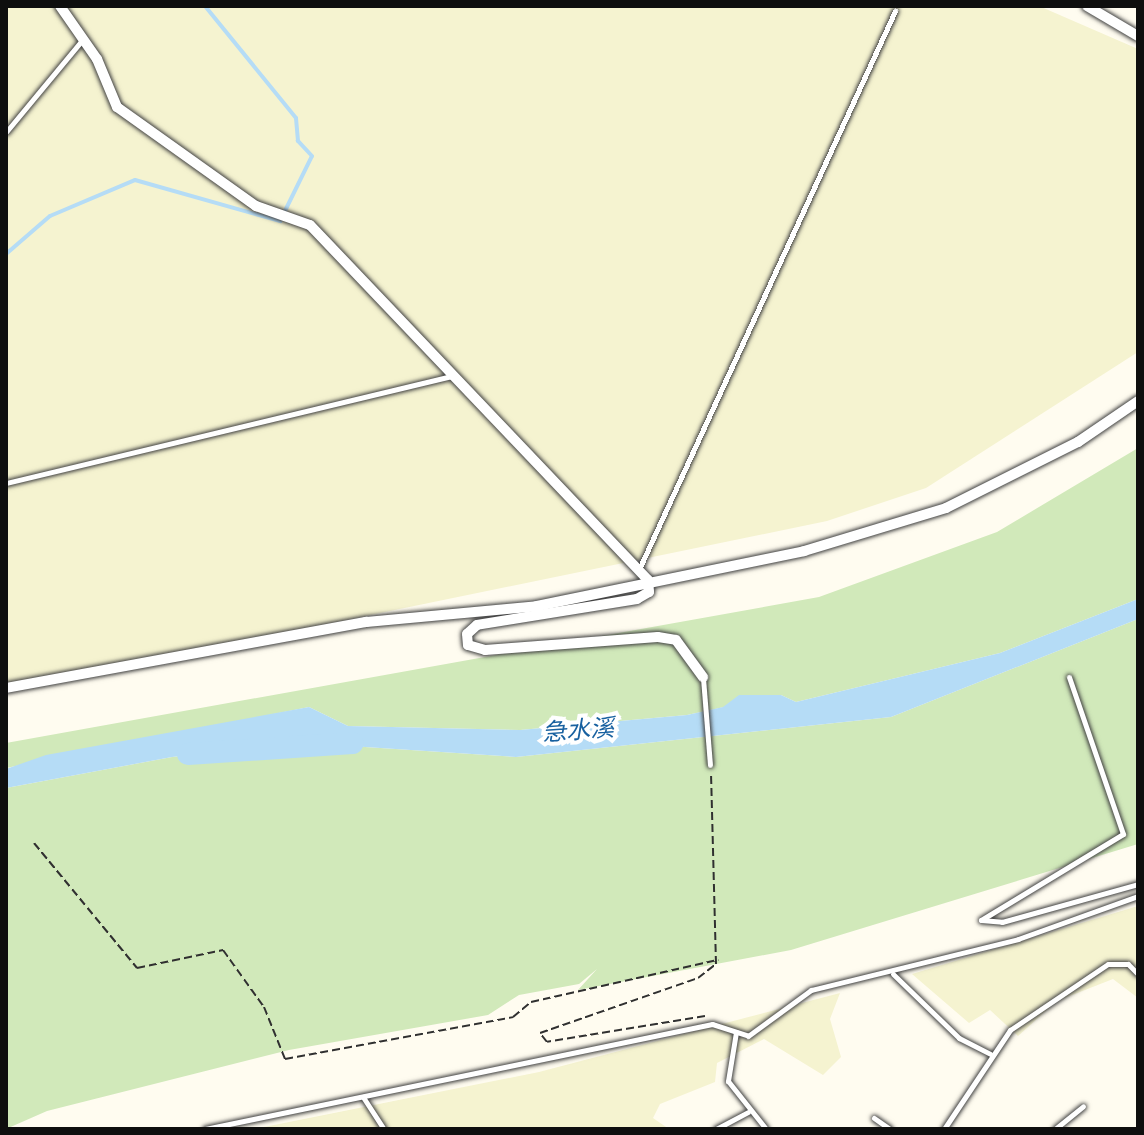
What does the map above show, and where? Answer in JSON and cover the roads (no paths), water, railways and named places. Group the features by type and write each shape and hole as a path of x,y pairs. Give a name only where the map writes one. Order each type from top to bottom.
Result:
{"street":[{"path":"60,6 83,39 117,107 256,206 310,225 640,567 648,580 649,592 637,599 477,625 467,634 468,645 485,650 658,637 676,640 703,677"},
{"path":"1087,6 1138,36"},
{"path":"6,688 366,622 537,606 648,580 804,551 946,508 1078,442 1138,401"}],"lane":[{"path":"640,567 895,11"},
{"path":"6,132 83,39"},
{"path":"6,483 456,374"},
{"path":"703,677 710,765"},
{"path":"1069,677 1123,834 981,920 1002,922 1138,884"},
{"path":"205,1129 712,1024 748,1036 811,990 893,974 1138,896"},
{"path":"944,1129 990,1054 1010,1030 1108,964 1128,964 1138,974"},
{"path":"893,974 959,1038 990,1054"},
{"path":"736,1032 728,1081 748,1112 766,1129"},
{"path":"363,1097 384,1129"},
{"path":"1055,1129 1083,1106"},
{"path":"716,1129 748,1112"},
{"path":"874,1118 890,1129"},
{"path":"257,1119 260,1129"}],"water":[{"path":"1138,599 1138,619 891,717 516,757 304,743 172,757 6,788 6,769 46,755 309,707 348,726 520,730 687,715 723,707 739,695 781,695 796,702 1000,653"}],"waterway":[{"path":"6,254 50,216 135,180 280,221 312,156 298,141 296,118 205,6"},
{"name":"急水溪","path":"188,754 353,743"}]}
